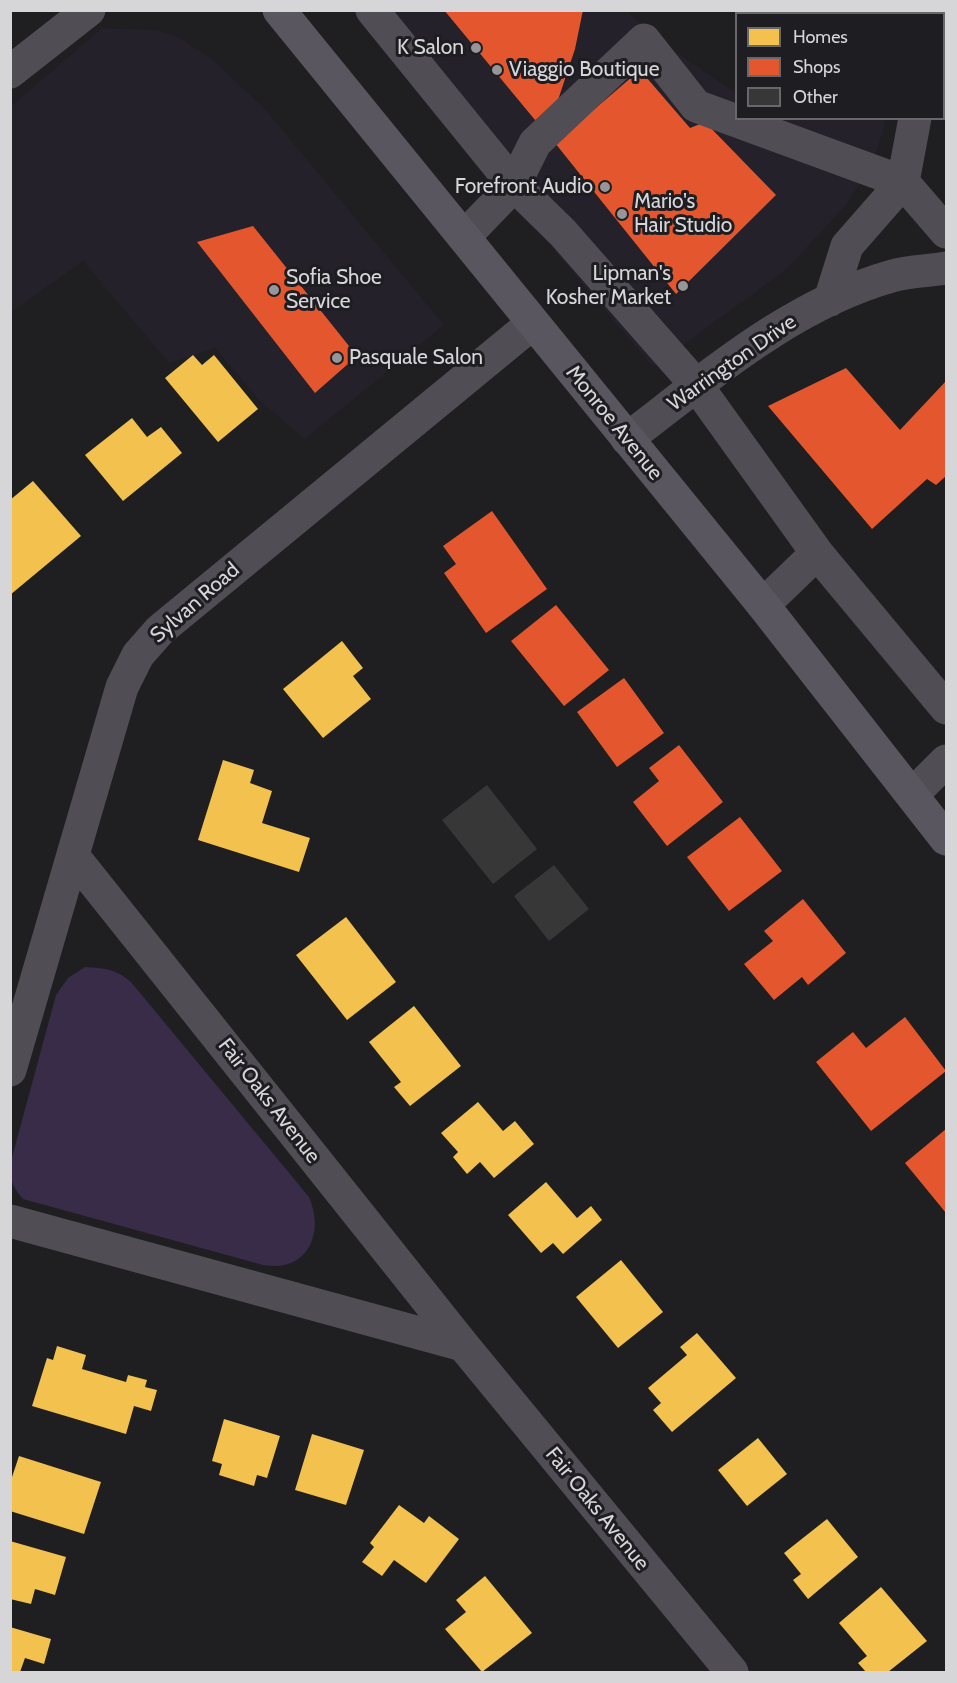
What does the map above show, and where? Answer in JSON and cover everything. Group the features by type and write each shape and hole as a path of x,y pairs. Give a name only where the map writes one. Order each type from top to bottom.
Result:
{"main road":[{"name":"Monroe Avenue","path":"279,10 763,605 946,839"}],"street":[{"path":"10,72 89,10"},
{"path":"372,10 514,185 563,233 697,386 817,553 946,708"},
{"path":"465,236 514,185 535,143 644,40 696,106 903,182 946,232"},
{"path":"830,300 847,246 903,182 915,120"},
{"name":"Warrington Drive","path":"627,439 752,344 830,300 893,275 946,268"},
{"name":"Sylvan Road","path":"10,1070 122,687 138,655 160,630 533,323"},
{"path":"763,605 817,553"},
{"path":"912,795 946,761"},
{"name":"Fair Oaks Avenue","path":"74,857 463,1345 732,1672"},
{"path":"10,1221 463,1345"}],"shaded area":[{"path":"352,11 626,11 670,48 735,92 735,120 885,120 873,161 846,205 787,269 653,367"},
{"path":"102,28 157,30 176,36 212,59 265,109 444,325 305,439 258,399 215,348 169,363 83,261 11,312 11,106"},
{"path":"85,967 110,970 131,982 309,1197 315,1224 313,1237 301,1257 291,1263 278,1266 263,1265 23,1199 16,1190 12,1182 11,1161 56,995 68,978"}],"building: Homes":[{"path":"193,355 202,365 214,355 258,409 218,442 165,378"},
{"path":"132,418 147,437 161,427 182,453 123,501 85,455"},
{"path":"33,481 81,536 10,595 10,500"},
{"path":"342,641 363,668 353,676 371,699 323,738 283,689"},
{"path":"223,760 254,770 250,783 272,791 262,823 310,838 299,872 198,840"},
{"path":"346,917 396,982 347,1020 296,955"},
{"path":"414,1006 461,1066 410,1106 394,1087 401,1082 369,1042"},
{"path":"478,1102 503,1131 515,1121 534,1144 494,1178 480,1162 467,1174 453,1157 458,1152 441,1133"},
{"path":"546,1182 577,1218 591,1206 602,1220 563,1254 553,1243 541,1253 508,1215"},
{"path":"621,1260 663,1312 618,1348 576,1297"},
{"path":"697,1333 736,1378 672,1432 653,1410 661,1403 648,1388 687,1355 680,1347"},
{"path":"57,1346 86,1355 82,1369 126,1382 128,1375 147,1380 145,1387 157,1390 151,1411 134,1406 126,1434 32,1406 47,1358 53,1360"},
{"path":"224,1419 280,1436 267,1478 257,1475 254,1486 219,1475 222,1464 212,1461"},
{"path":"312,1434 364,1450 346,1505 295,1490"},
{"path":"758,1438 787,1474 747,1506 718,1470"},
{"path":"19,1456 101,1482 84,1534 10,1511 10,1483"},
{"path":"399,1505 424,1523 429,1516 459,1539 426,1583 394,1560 382,1576 362,1562 374,1547 370,1543"},
{"path":"827,1519 858,1557 808,1599 793,1580 801,1574 784,1553"},
{"path":"10,1541 66,1557 55,1595 35,1589 31,1604 10,1599"},
{"path":"485,1576 532,1633 482,1672 445,1629 466,1612 456,1600"},
{"path":"881,1587 927,1641 888,1672 866,1672 858,1663 867,1656 839,1623"},
{"path":"10,1627 51,1639 44,1664 25,1658 20,1672 10,1672"}],"building: Shops":[{"path":"444,10 583,10 575,49 555,109 535,120"},
{"path":"640,70 690,128 705,122 776,195 676,294 555,143"},
{"path":"253,226 357,356 315,393 197,242"},
{"path":"846,368 900,430 946,381 946,476 936,485 927,479 872,529 768,406"},
{"path":"492,511 547,589 486,633 444,573 456,564 443,546"},
{"path":"556,605 609,670 564,706 511,641"},
{"path":"624,678 664,733 617,767 577,712"},
{"path":"679,745 723,802 667,846 633,802 659,781 649,768"},
{"path":"740,817 782,871 729,911 687,857"},
{"path":"803,899 846,953 808,985 802,977 774,1000 744,964 773,941 764,931"},
{"path":"905,1017 946,1071 871,1131 816,1062 853,1032 866,1048"},
{"path":"946,1129 946,1213 905,1163"}],"building: Other":[{"path":"487,785 537,849 493,884 442,820"},
{"path":"554,865 589,909 549,941 514,896"}],"place":[{"name":"K Salon","path":"476,48"},
{"name":"Viaggio Boutique","path":"497,70"},
{"name":"Forefront Audio","path":"605,187"},
{"name":"Mario's Hair Studio","path":"622,214"},
{"name":"Lipman's Kosher Market","path":"683,286"},
{"name":"Sofia Shoe Service","path":"274,290"},
{"name":"Pasquale Salon","path":"337,358"}]}
